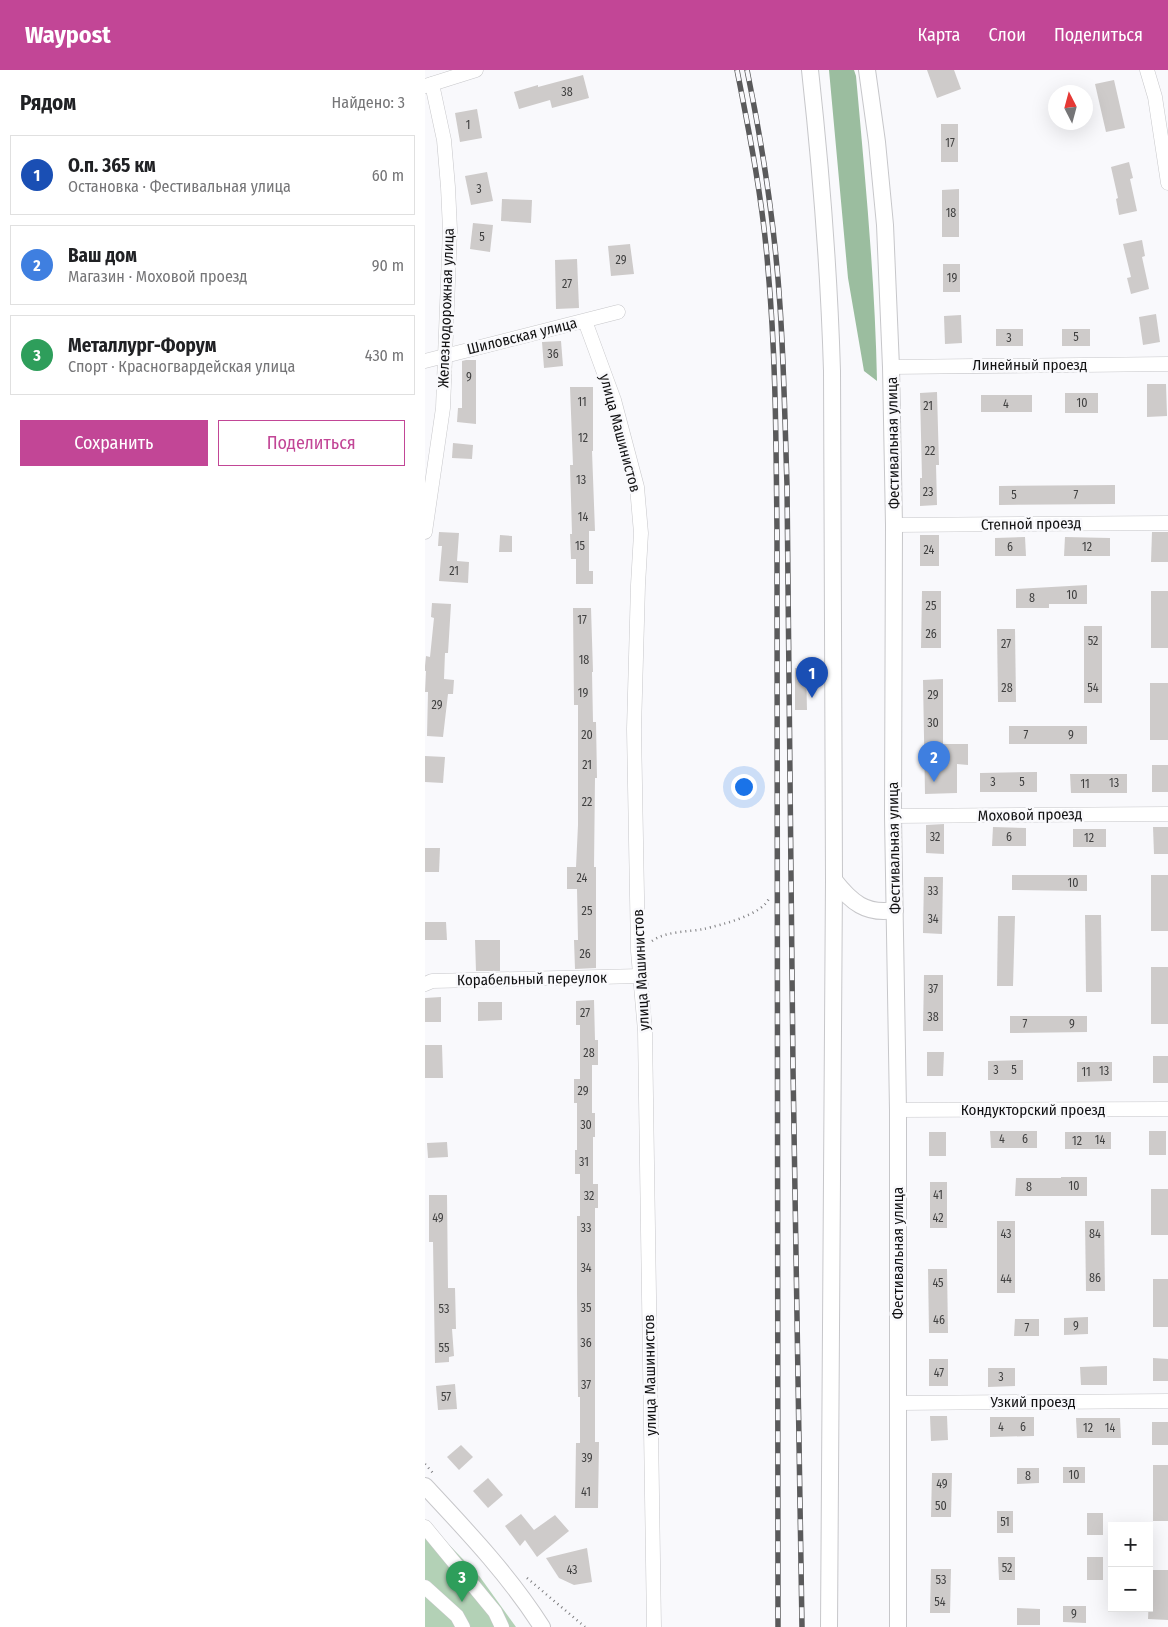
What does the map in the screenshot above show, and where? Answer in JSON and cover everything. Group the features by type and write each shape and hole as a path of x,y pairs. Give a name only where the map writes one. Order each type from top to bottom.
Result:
{"main road":[{"path":"810,70 830,306 833,880 829,1627"},
{"name":"Фестивальная улица","path":"867,70 872,92 885,225 891,367 894,525 893,816 898,1110 898,1627"},
{"path":"833,880 845,894 859,905 874,911 895,910"},
{"path":"426,1489 514,1587 542,1627"}],"street":[{"path":"429,85 476,70"},
{"path":"1147,70 1155,97 1168,183"},
{"name":"Железнодорожная улица","path":"425,532 443,408 450,230 449,187 443,140 429,85"},
{"name":"Шиловская улица","path":"425,361 618,312"},
{"name":"улица Машинистов","path":"585,321 614,400 637,487 641,533 634,709 638,951 645,1030 654,1627"},
{"name":"Линейный проезд","path":"891,367 1168,364"},
{"name":"Степной проезд","path":"894,525 1168,523"},
{"name":"Моховой проезд","path":"893,816 1168,814"},
{"name":"Корабельный переулок","path":"425,984 431,981 640,976"},
{"name":"Кондукторский проезд","path":"898,1110 1168,1109"},
{"name":"Узкий проезд","path":"898,1403 1168,1401"},
{"path":"425,1527 495,1612 502,1627"},
{"path":"425,1587 457,1616 463,1627"}],"path":[{"path":"638,951 656,938 714,926 742,917 761,908 768,902 769,898"}],"green space":[{"path":"829,70 854,70 856,76 872,266 877,381 864,371 848,278"},
{"path":"425,1530 435,1530 480,1577 516,1627 425,1627"}],"building":[{"path":"927,70 954,70 961,89 937,98"},
{"path":"583,75 589,98 552,108 550,100 519,109 514,92"},
{"path":"1114,80 1125,128 1106,132 1095,84"},
{"path":"477,109 482,138 460,142 455,113"},
{"path":"941,124 958,124 958,162 941,162"},
{"path":"1129,162 1133,178 1130,179 1137,211 1119,215 1116,199 1118,198 1111,167"},
{"path":"487,172 493,201 471,205 465,176"},
{"path":"959,189 959,237 942,237 942,190"},
{"path":"502,199 532,200 531,223 501,221"},
{"path":"473,223 493,225 490,252 470,249"},
{"path":"1142,240 1145,256 1142,257 1149,289 1131,294 1127,278 1131,277 1123,244"},
{"path":"630,244 634,274 611,276 608,246"},
{"path":"577,259 579,308 556,309 555,260"},
{"path":"943,264 960,264 960,292 943,292"},
{"path":"1156,314 1160,342 1143,345 1139,317"},
{"path":"961,315 962,343 945,344 944,316"},
{"path":"996,329 1023,329 1023,346 996,346"},
{"path":"1062,329 1090,329 1090,346 1062,346"},
{"path":"561,341 563,366 544,368 542,342"},
{"path":"476,360 476,424 457,422 458,408 462,408 462,361"},
{"path":"1147,384 1166,384 1167,416 1147,417"},
{"path":"570,387 593,387 592,451 595,531 589,531 589,571 593,571 593,584 576,584 576,559 571,559 570,465 573,465"},
{"path":"937,392 939,465 936,465 937,505 920,506 920,478 922,478 920,393"},
{"path":"1065,393 1098,393 1098,413 1065,413"},
{"path":"981,395 1032,395 1032,412 981,412"},
{"path":"453,443 473,445 472,459 452,458"},
{"path":"1115,485 1115,504 999,505 999,486"},
{"path":"439,532 459,533 457,561 469,562 468,583 439,581 442,546 438,546"},
{"path":"1152,532 1168,532 1168,562 1151,562"},
{"path":"500,535 512,536 512,552 499,552"},
{"path":"920,535 939,535 939,566 920,566"},
{"path":"1025,537 1026,556 995,556 995,538"},
{"path":"1065,537 1110,538 1110,556 1064,556"},
{"path":"1087,585 1087,604 1049,604 1049,608 1016,608 1016,589"},
{"path":"922,591 941,591 941,648 921,648"},
{"path":"1151,591 1168,591 1168,648 1151,648"},
{"path":"432,603 451,604 448,653 445,653 444,679 454,680 453,694 448,694 443,737 427,736 428,692 425,692 425,666 426,656 430,657 434,618 431,617"},
{"path":"573,608 591,608 593,722 596,722 597,778 595,778 594,867 596,867 596,968 575,969 574,940 578,940 577,889 567,889 567,867 576,867 578,825 578,705 574,705"},
{"path":"1084,626 1102,626 1102,703 1084,703"},
{"path":"997,629 1015,629 1016,702 998,702"},
{"path":"795,668 806,668 807,710 795,710"},
{"path":"943,679 943,744 968,744 968,765 957,764 957,793 925,794 923,680"},
{"path":"1150,683 1168,683 1168,740 1150,740"},
{"path":"1009,726 1087,726 1087,744 1009,744"},
{"path":"425,756 445,757 443,783 425,782"},
{"path":"1152,765 1168,765 1168,792 1152,792"},
{"path":"1037,772 1037,792 980,792 980,773"},
{"path":"1070,774 1127,774 1127,793 1071,793"},
{"path":"944,824 944,854 926,853 926,825"},
{"path":"993,827 1026,828 1026,846 992,846"},
{"path":"1153,827 1168,827 1168,854 1154,854"},
{"path":"1073,829 1106,829 1106,847 1073,847"},
{"path":"425,848 440,848 439,872 425,872"},
{"path":"1012,875 1087,875 1087,891 1012,890"},
{"path":"1151,875 1168,875 1168,931 1151,931"},
{"path":"924,877 943,877 942,934 923,933"},
{"path":"1085,915 1101,915 1102,992 1086,992"},
{"path":"998,916 1015,916 1013,986 997,986"},
{"path":"425,922 446,922 447,940 425,940"},
{"path":"475,940 500,940 500,971 476,971"},
{"path":"1151,967 1168,967 1168,1024 1151,1024"},
{"path":"924,975 943,975 943,1031 923,1031"},
{"path":"441,997 441,1022 425,1022 425,998"},
{"path":"594,1000 595,1040 598,1040 598,1065 592,1065 592,1113 595,1113 593,1184 598,1184 598,1208 595,1208 595,1442 599,1442 598,1508 575,1508 576,1443 580,1443 577,1216 580,1216 580,1174 575,1174 577,1103 574,1103 574,1079 580,1079 580,1025 576,1025 576,1001"},
{"path":"478,1002 502,1002 502,1020 478,1021"},
{"path":"1010,1016 1087,1016 1087,1032 1010,1033"},
{"path":"425,1045 442,1045 443,1078 425,1078"},
{"path":"927,1052 944,1052 943,1076 927,1076"},
{"path":"1153,1056 1168,1056 1168,1083 1153,1083"},
{"path":"1023,1060 1023,1080 988,1080 988,1061"},
{"path":"1077,1062 1112,1062 1112,1081 1077,1082"},
{"path":"990,1131 1037,1131 1037,1148 991,1148"},
{"path":"1149,1131 1166,1131 1166,1155 1149,1155"},
{"path":"929,1132 946,1132 946,1156 929,1156"},
{"path":"1065,1132 1111,1132 1111,1149 1065,1149"},
{"path":"447,1142 448,1157 428,1158 427,1143"},
{"path":"1087,1177 1087,1196 1015,1196 1016,1178"},
{"path":"930,1182 947,1182 947,1228 930,1228"},
{"path":"1151,1189 1168,1189 1168,1235 1151,1235"},
{"path":"429,1195 447,1195 448,1288 455,1288 456,1329 452,1329 454,1356 449,1357 449,1362 435,1363 433,1242 429,1242"},
{"path":"997,1221 1015,1221 1015,1293 997,1293"},
{"path":"1085,1221 1104,1221 1105,1291 1086,1291"},
{"path":"928,1269 947,1269 948,1333 929,1333"},
{"path":"1153,1279 1168,1279 1168,1327 1153,1327"},
{"path":"1088,1317 1088,1334 1064,1335 1064,1318"},
{"path":"1015,1319 1039,1319 1039,1336 1014,1336"},
{"path":"1153,1358 1168,1359 1168,1381 1153,1381"},
{"path":"929,1359 948,1359 948,1386 929,1386"},
{"path":"1107,1366 1107,1385 1081,1385 1080,1367"},
{"path":"988,1368 1015,1368 1015,1386 988,1387"},
{"path":"455,1384 457,1409 438,1410 436,1386"},
{"path":"930,1416 947,1416 948,1440 931,1441"},
{"path":"990,1417 1034,1417 1034,1436 990,1437"},
{"path":"1076,1418 1120,1418 1121,1438 1077,1438"},
{"path":"1152,1422 1168,1422 1168,1445 1152,1445"},
{"path":"461,1445 473,1457 459,1470 447,1457"},
{"path":"1153,1465 1168,1465 1168,1521 1153,1521"},
{"path":"1063,1467 1085,1467 1085,1483 1063,1483"},
{"path":"1017,1468 1039,1468 1039,1483 1017,1484"},
{"path":"932,1473 952,1473 951,1517 931,1517"},
{"path":"488,1478 503,1495 488,1508 473,1491"},
{"path":"997,1511 1013,1511 1013,1533 997,1533"},
{"path":"1087,1513 1103,1513 1103,1535 1087,1535"},
{"path":"521,1514 534,1530 555,1515 569,1531 537,1557 525,1540 520,1546 505,1526"},
{"path":"587,1548 592,1582 574,1585 559,1578 546,1558"},
{"path":"998,1557 1015,1557 1015,1580 999,1580"},
{"path":"1087,1557 1103,1557 1103,1580 1087,1580"},
{"path":"931,1569 951,1569 950,1613 930,1613"},
{"path":"1153,1570 1168,1570 1168,1620 1148,1619 1148,1612 1153,1612"},
{"path":"1063,1606 1086,1606 1086,1623 1063,1622"},
{"path":"1017,1608 1040,1609 1040,1625 1017,1625"}],"railway":[{"path":"737,70 747,120 766,244 773,335 775,400 777,532 778,1627"},
{"path":"747,70 772,217 780,306 784,396 787,485 793,1068 802,1627"}],"place":[{"name":"О.п. 365 км","path":"812,698"},
{"name":"Ваш дом","path":"934,782"},
{"name":"Металлург-Форум","path":"462,1602"}]}
